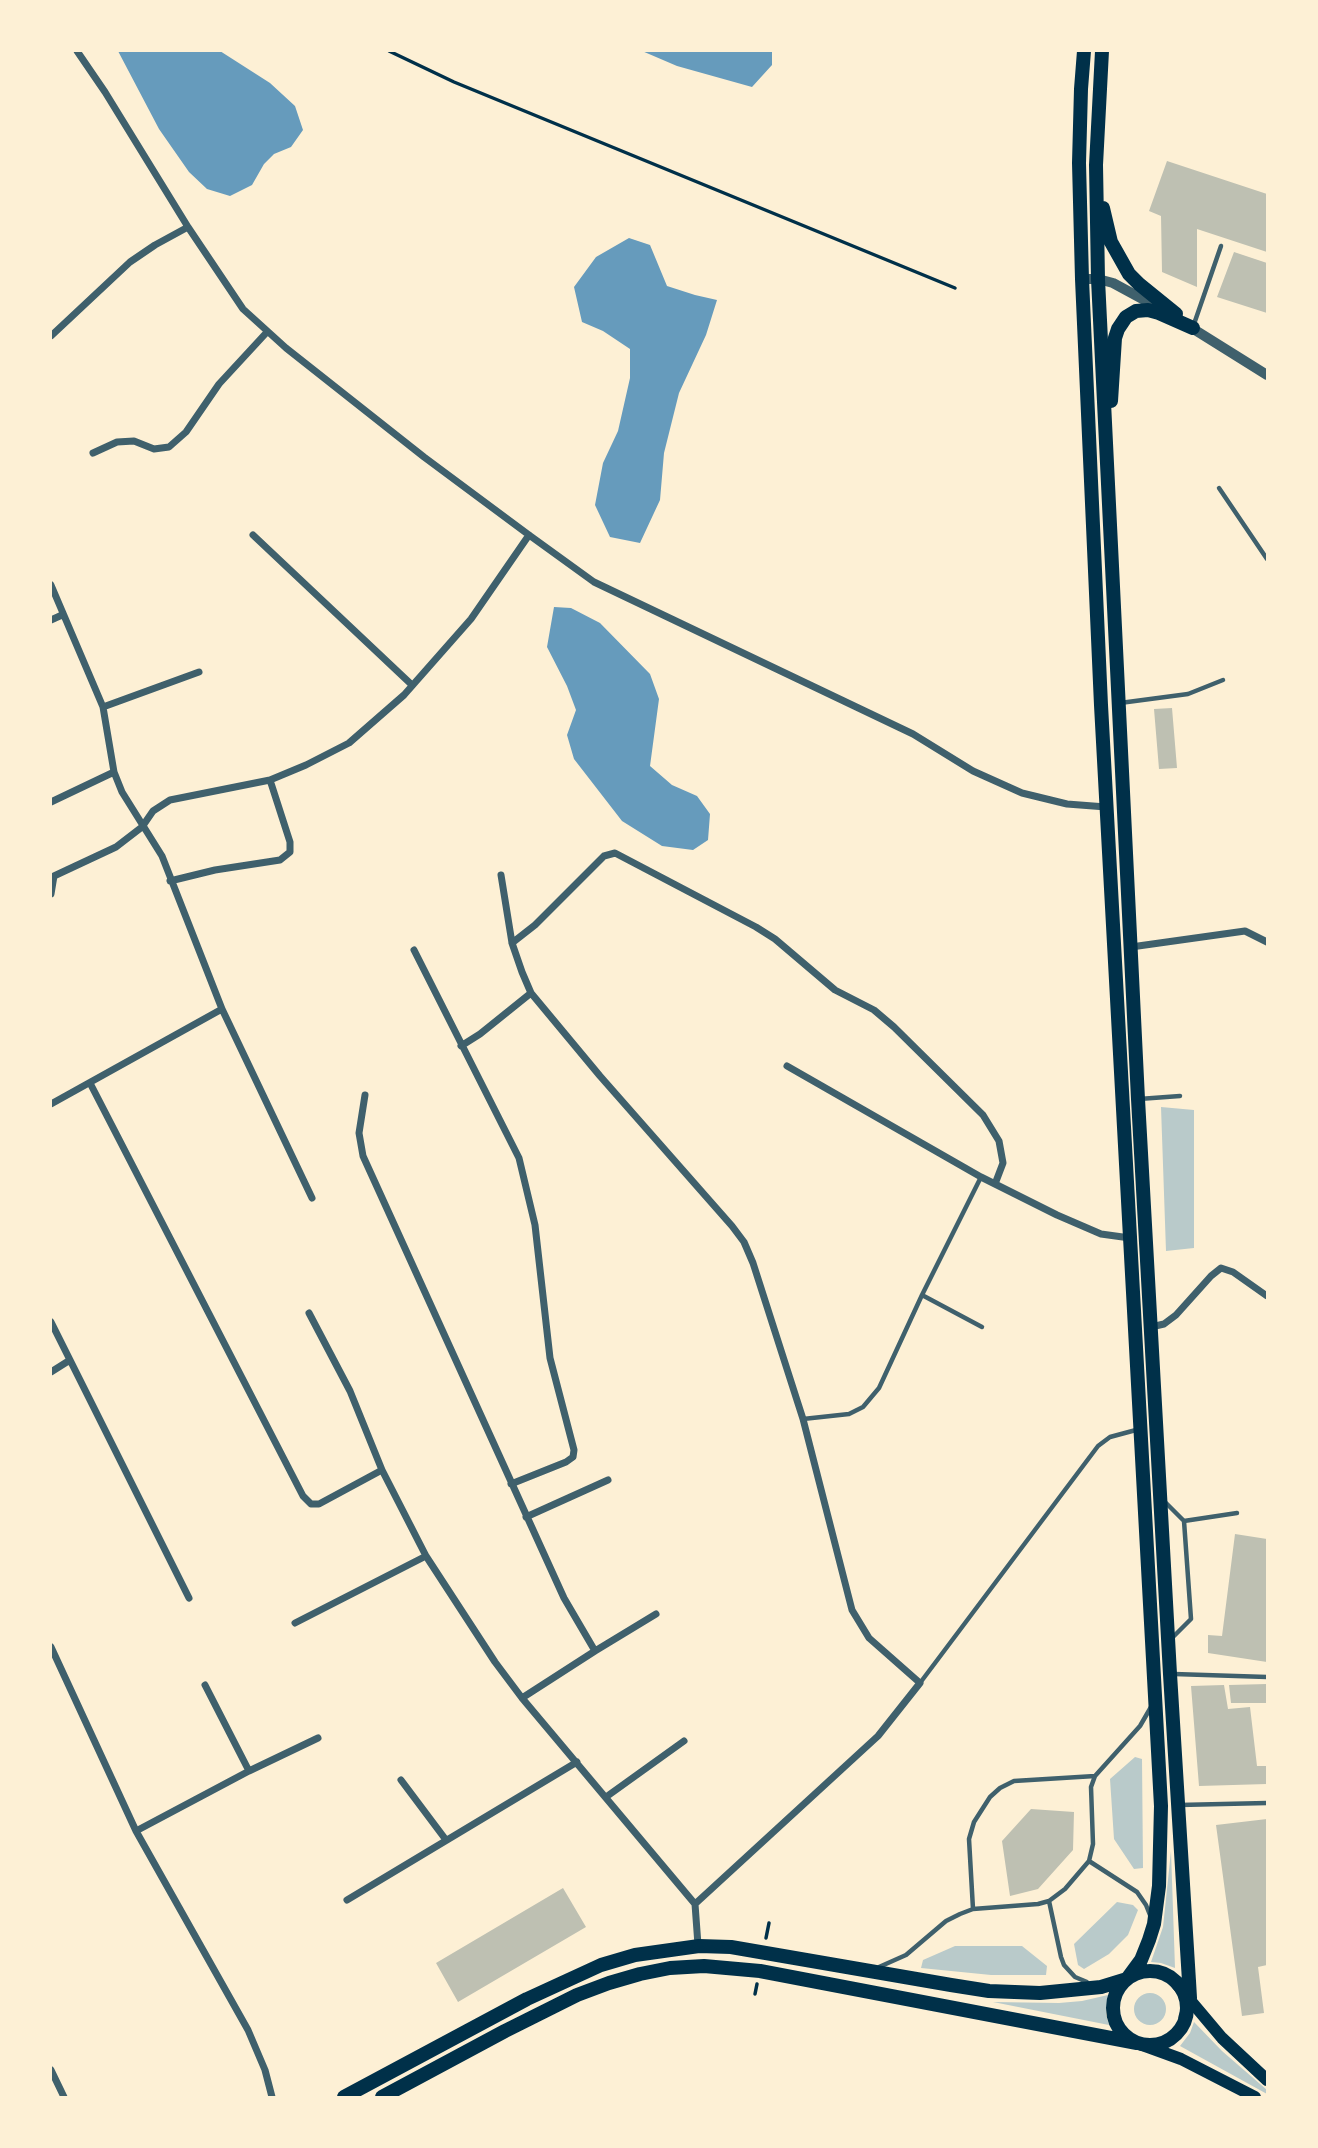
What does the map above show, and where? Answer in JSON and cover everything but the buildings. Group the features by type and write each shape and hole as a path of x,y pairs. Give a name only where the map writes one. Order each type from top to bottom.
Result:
{"main road":[{"path":"1084,51 1079,163 1082,279 1107,807 1161,1806 1159,1886 1154,1924 1141,1960 1116,1995 1114,2014 1121,2031 1137,2043 1181,2059 1255,2097"},
{"path":"382,2097 577,1995 640,1973 681,1968 730,1967 760,1971 1145,2045 1163,2043 1177,2034 1185,2019 1190,1998 1138,1100 1098,279 1096,166 1104,53"},
{"path":"1096,166 1107,225 1119,260 1139,284 1193,328"},
{"path":"1106,466 1115,338 1118,329 1126,317 1148,310 1193,328"},
{"path":"344,2097 527,1999 601,1965 635,1955 699,1946 732,1947 862,1971 1012,1992 1073,1991 1101,1987 1140,1973 1154,1972 1174,1981 1222,2038 1267,2080"},
{"path":"1174,1981 1184,1994 1185,2019"}],"street":[{"path":"77,51 228,290 243,309 267,332 414,449 528,535 594,582 913,734 973,771 1033,796 1066,804 1107,807"},
{"path":"51,336 130,262 188,227"},
{"path":"1082,279 1098,279 1122,287 1267,375"},
{"path":"93,453 117,442 134,441 154,449 169,447 186,432 219,384 267,332"},
{"path":"253,535 412,685"},
{"path":"51,894 52,872 116,847 142,827 153,811 170,800 270,780 348,743 412,685 471,619 528,535"},
{"path":"51,585 103,708 114,772 122,792 162,856 222,1009 312,1198"},
{"path":"51,620 62,615"},
{"path":"103,708 199,672"},
{"path":"51,802 114,772"},
{"path":"170,881 215,870 280,860 290,852 290,842 270,780"},
{"path":"513,943 535,925 604,856 615,853 757,927 835,990 874,1010 894,1027 983,1115 999,1140 1003,1163 995,1184"},
{"path":"501,875 513,943 531,993 744,1242 803,1419 852,1610 869,1638 920,1683 878,1736 695,1904"},
{"path":"1131,947 1245,930 1267,942"},
{"path":"414,950 519,1158 535,1224 550,1358 574,1450 573,1457 566,1462 511,1484"},
{"path":"461,1046 531,993"},
{"path":"51,1104 222,1009"},
{"path":"787,1066 981,1177 1078,1226 1101,1234 1130,1238"},
{"path":"90,1083 303,1496 311,1504 319,1504 382,1471"},
{"path":"365,1095 359,1133 363,1156 526,1517 564,1598 595,1651"},
{"path":"1151,1327 1164,1324 1176,1315 1221,1268 1233,1272 1267,1296"},
{"path":"309,1313 349,1391 382,1471 426,1556 495,1662 522,1698 695,1904 699,1946"},
{"path":"51,1322 189,1598"},
{"path":"51,1372 71,1360"},
{"path":"526,1517 608,1480"},
{"path":"295,1623 426,1556"},
{"path":"522,1698 656,1614"},
{"path":"51,1647 136,1831 248,2030 265,2070 272,2097"},
{"path":"205,1685 249,1771"},
{"path":"136,1831 318,1738"},
{"path":"606,1797 684,1741"},
{"path":"347,1900 577,1762"},
{"path":"401,1780 446,1840"},
{"path":"51,2070 64,2097"}],"lane":[{"path":"1193,328 1221,246"},
{"path":"1219,488 1267,559"},
{"path":"1119,703 1188,694 1223,680"},
{"path":"1138,1100 1180,1096"},
{"path":"803,1419 849,1414 863,1408 879,1388 981,1177"},
{"path":"922,1295 982,1327"},
{"path":"920,1683 1098,1446 1110,1437 1140,1429"},
{"path":"1160,1498 1184,1521 1191,1619 1189,1624 1168,1642"},
{"path":"1184,1521 1237,1513"},
{"path":"1170,1674 1267,1677"},
{"path":"862,1971 886,1965 906,1955 946,1921 973,1909 1038,1904 1049,1901 1065,1889 1089,1861 1093,1844 1091,1787 1095,1776 1140,1726 1155,1700"},
{"path":"973,1909 969,1839 974,1822 990,1797 1014,1781 1095,1776"},
{"path":"1161,1806 1267,1803"},
{"path":"1089,1861 1137,1892 1154,1924"},
{"path":"1049,1901 1064,1965 1075,1977 1101,1987"}],"path":[{"path":"389,51 454,82 955,288"}],"shaded area":[{"path":"1161,1107 1194,1110 1194,1248 1166,1251"},
{"path":"1135,1757 1142,1759 1143,1868 1134,1869 1114,1839 1110,1779"},
{"path":"1171,1851 1175,1968 1151,1962 1163,1927"},
{"path":"1117,1902 1133,1905 1138,1910 1128,1935 1109,1954 1084,1969 1078,1965 1074,1944"},
{"path":"955,1946 1022,1946 1047,1966 1046,1975 991,1975 921,1968 923,1960"},
{"path":"1150,1993 1162,1997 1166,2009 1162,2021 1150,2025 1138,2021 1134,2009 1138,1997"},
{"path":"1108,1995 1106,2015 1109,2025 993,2002 1059,2003"},
{"path":"1194,2022 1222,2051 1267,2090 1267,2094 1180,2046"}],"water":[{"path":"118,51 220,51 270,83 295,106 303,130 291,147 274,154 264,164 252,185 230,196 207,189 189,172 159,129"},
{"path":"642,51 772,51 772,65 752,87 677,66"},
{"path":"629,238 650,245 667,286 717,300 706,335 679,393 664,453 660,500 640,543 610,537 595,505 603,463 618,431 630,378 630,349 603,331 582,322 574,287 596,257"},
{"path":"554,607 571,608 600,623 650,674 659,699 650,766 672,785 697,796 710,814 708,840 693,850 662,846 622,821 574,759 567,735 576,710 547,647"}]}
